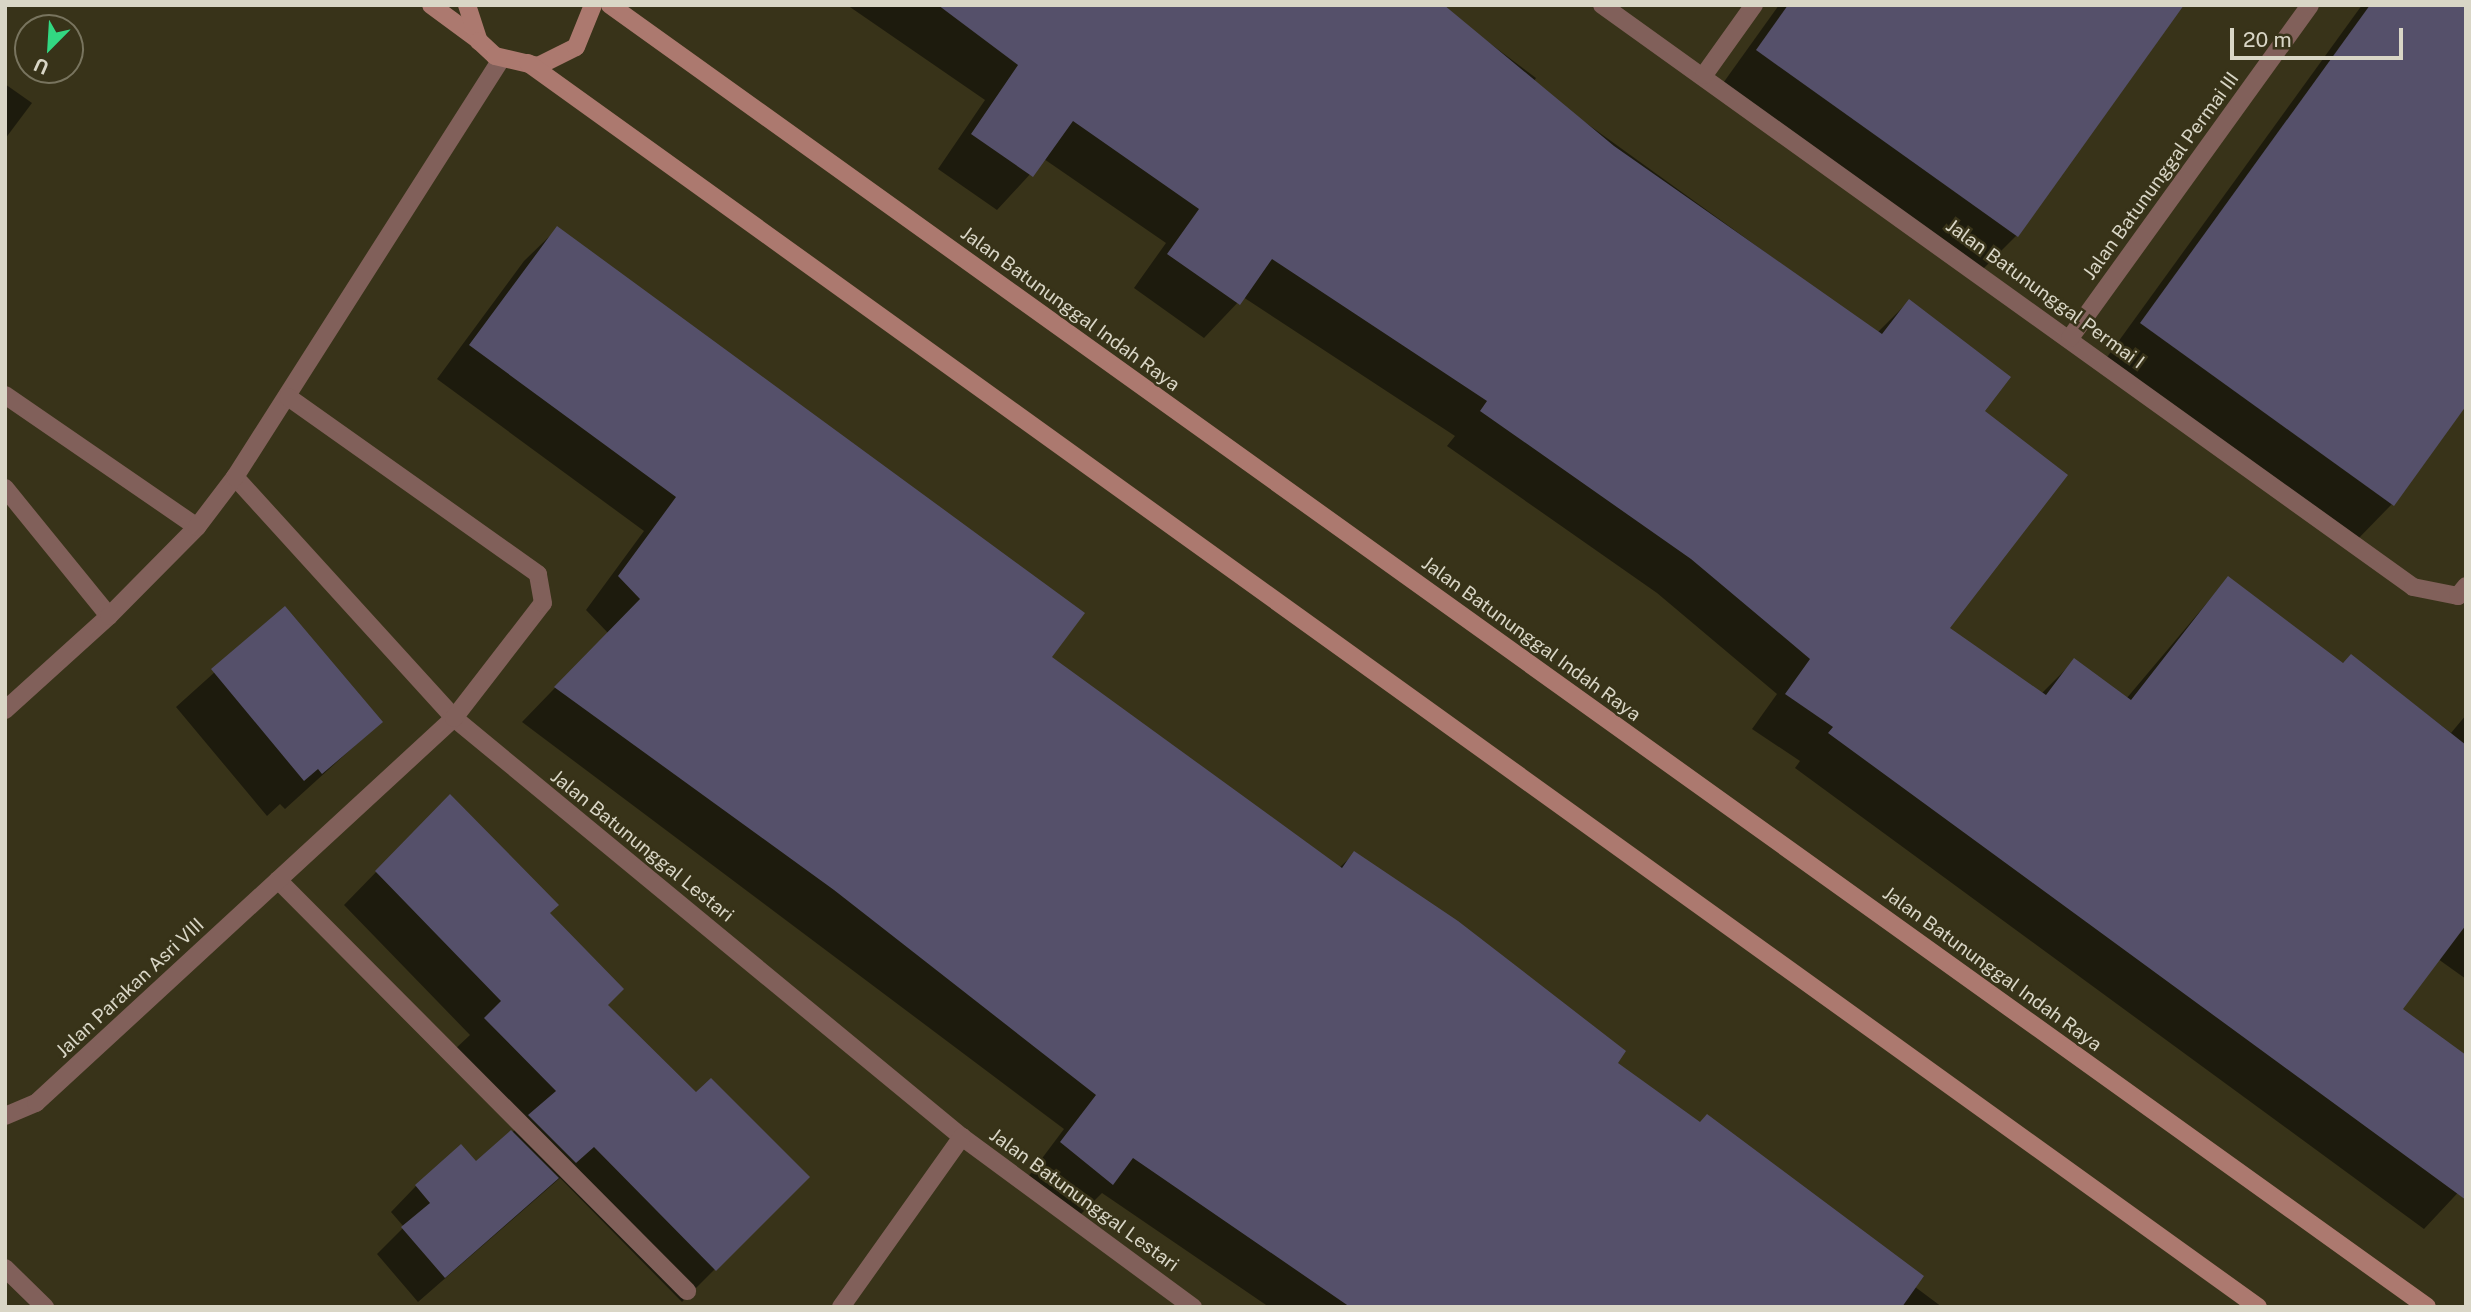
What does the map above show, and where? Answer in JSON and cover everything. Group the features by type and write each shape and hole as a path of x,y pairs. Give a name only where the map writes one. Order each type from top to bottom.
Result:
{"street":[{"path":"431,5 501,59 528,63 559,60 576,47 593,5"},
{"path":"467,5 479,41"},
{"name":"Jalan Batununggal Indah Raya","path":"610,5 2427,1307"},
{"name":"Jalan Batununggal Permai I","path":"1602,5 1704,75 2413,587 2458,596 2466,586"},
{"path":"1704,75 1754,5"},
{"name":"Jalan Batununggal Permai III","path":"2070,338 2310,5"},
{"path":"5,710 109,616 197,527 234,478 327,339 501,59"},
{"path":"528,63 2259,1307"},
{"path":"5,394 197,527"},
{"name":"Jalan Parakan Asri VIII","path":"5,1115 36,1103 454,718 543,603 538,574 288,397"},
{"name":"Jalan Batununggal Lestari","path":"234,478 454,718 962,1136 1193,1307"},
{"path":"5,488 109,616"},
{"path":"278,880 687,1291"},
{"path":"841,1307 962,1136"},
{"path":"5,1268 45,1307"}],"building":[{"path":"938,5 1444,5 1614,146 1882,334 1909,299 2011,377 1985,411 2068,475 1950,628 2046,695 2074,658 2131,700 2228,576 2343,663 2351,654 2466,745 2466,925 2403,1009 2466,1055 2466,1200 1828,733 1833,727 1785,694 1810,659 1691,559 1480,411 1487,401 1272,259 1240,305 1167,254 1199,209 1073,121 1033,177 971,134 1018,65"},
{"path":"1788,5 2184,5 2018,237 1756,50"},
{"path":"2370,5 2466,5 2466,406 2394,506 2140,323"},
{"path":"557,226 1085,613 1052,657 1342,868 1354,851 1458,921 1626,1051 1618,1063 1700,1122 1707,1114 1924,1276 1902,1307 1350,1307 1133,1158 1113,1185 1060,1142 1096,1095 834,890 554,687 640,599 618,576 676,497 469,345"},
{"path":"285,606 383,722 322,774 318,769 304,781 211,669"},
{"path":"450,794 559,905 550,913 624,989 608,1005 696,1092 711,1078 810,1177 716,1271 594,1147 576,1163 528,1115 556,1091 484,1018 501,1001 375,871"},
{"path":"511,1130 559,1178 445,1278 401,1227 430,1203 415,1185 461,1144 476,1161"}]}
